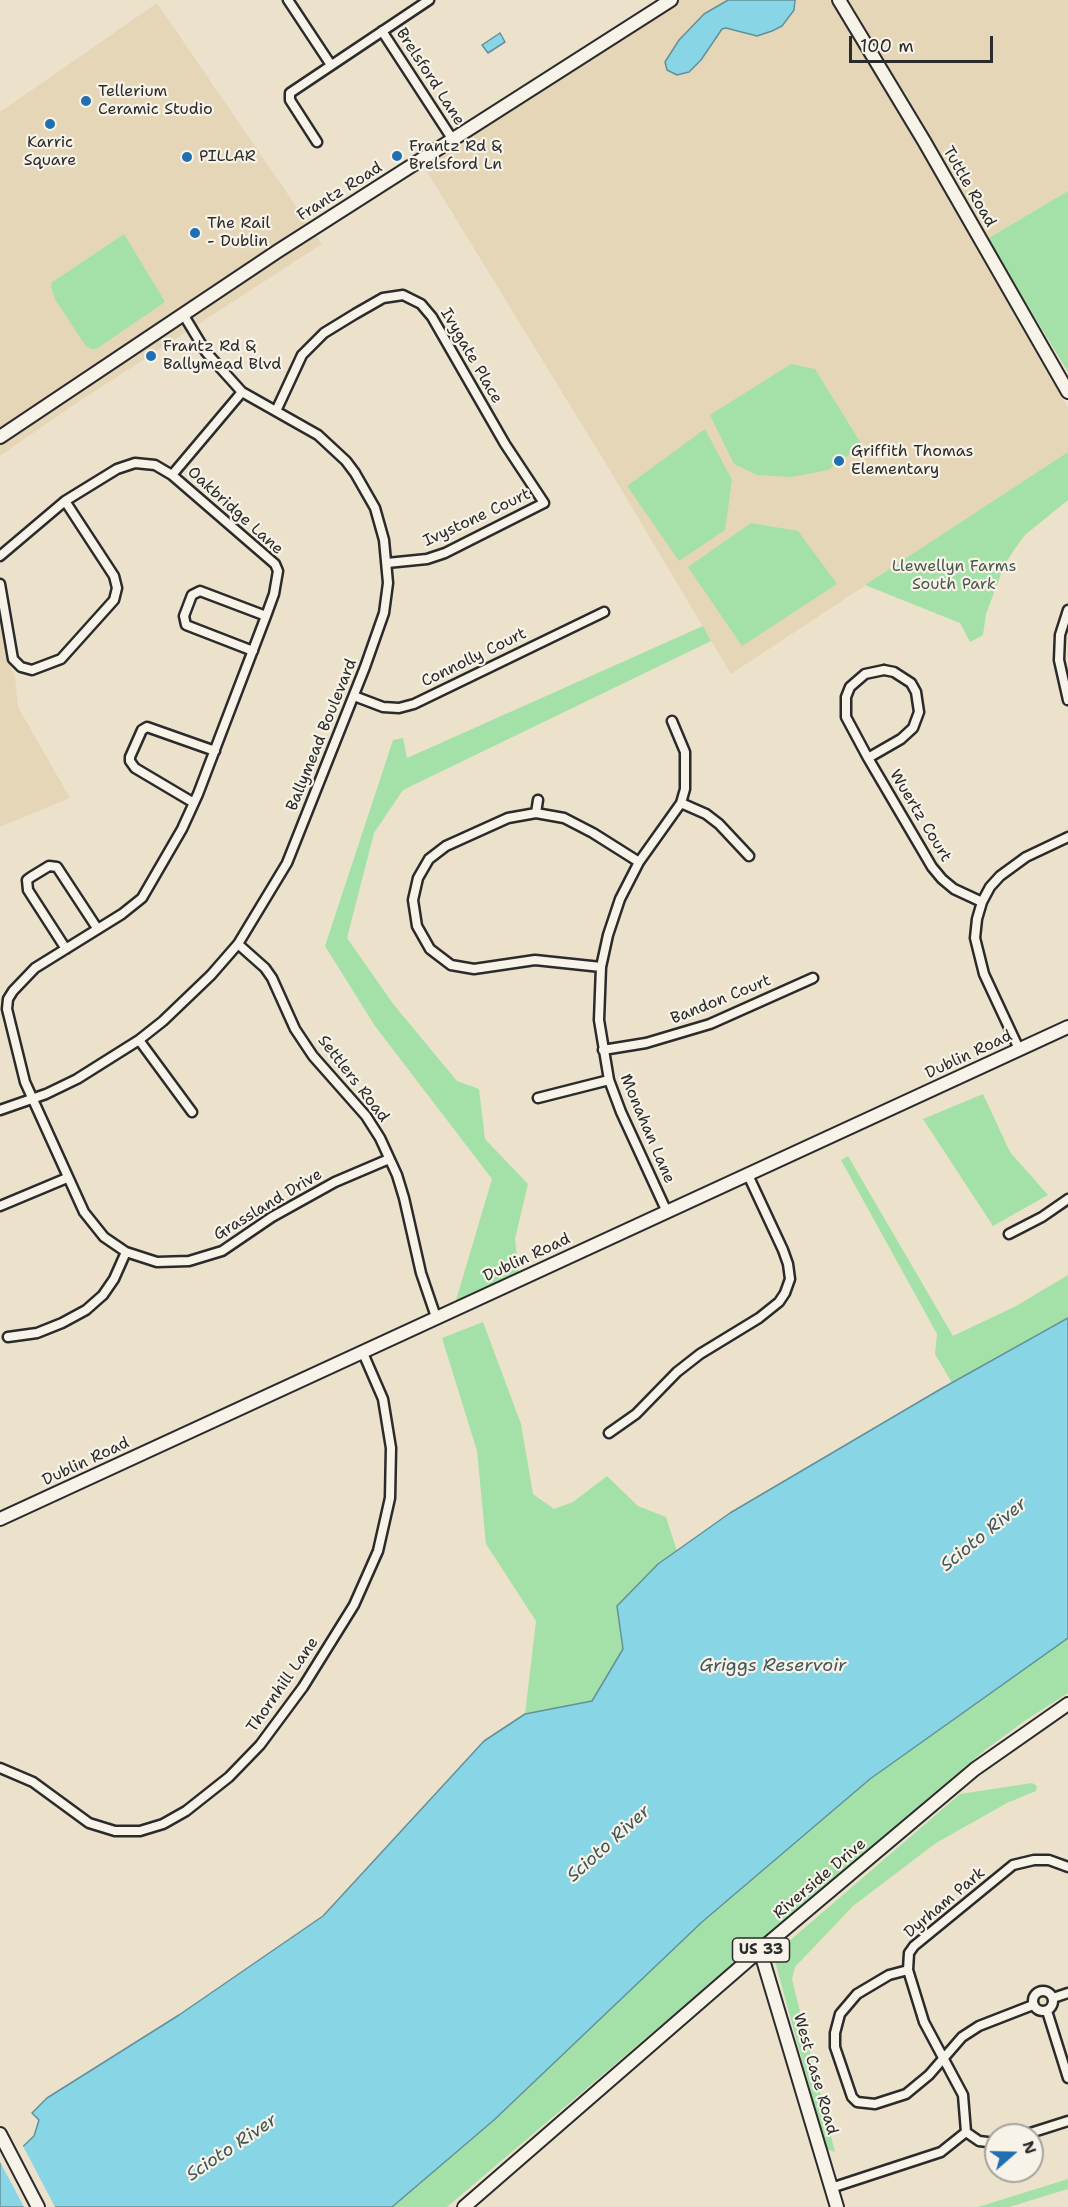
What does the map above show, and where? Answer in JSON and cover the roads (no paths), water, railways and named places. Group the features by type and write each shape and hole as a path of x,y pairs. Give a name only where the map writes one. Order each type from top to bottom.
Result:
{"main road":[{"name":"Frantz Road","path":"0,437 278,250 671,0"},
{"name":"Tuttle Road","path":"838,0 924,141 1068,392"},
{"name":"Dublin Road","path":"0,1519 1068,1027"},
{"name":"Riverside Drive","path":"464,2207 760,1950 975,1769 1068,1704"},
{"name":"West Case Road","path":"760,1950 837,2207"},
{"path":"0,2134 38,2207"}],"street":[{"path":"288,0 331,65"},
{"path":"317,142 289,96 292,91 429,0"},
{"name":"Brelsford Lane","path":"382,31 453,140"},
{"name":"Ivygate Place","path":"276,411 302,355 324,333 382,298 403,295 421,304 432,317 505,444 544,503"},
{"name":"Ballymead Boulevard","path":"0,1110 33,1100 77,1079 139,1040 163,1021 211,975 238,944 287,863 354,696 384,613 388,583 384,540 375,508 355,473 346,461 318,435 301,423 242,392 206,352 183,314"},
{"name":"Oakbridge Lane","path":"242,392 172,475 275,564 278,571 274,594 266,616"},
{"path":"0,556 65,501 117,469 135,463 155,465 172,475"},
{"path":"0,584 13,659 21,667 32,670 61,659 114,600 117,588 114,576 65,501"},
{"name":"Ivystone Court","path":"387,563 427,559 445,553 544,503"},
{"path":"3,1006 13,991 35,968 122,914 142,898 182,829 194,803 215,751 253,651 266,616 200,591 192,595 184,616 186,625 253,651"},
{"path":"1068,610 1060,635 1059,660 1068,700"},
{"name":"Connolly Court","path":"354,696 383,707 399,708 414,704 604,612"},
{"name":"Wuertz Court","path":"868,758 901,739 913,728 917,720 919,702 916,692 910,683 894,672 884,670 865,674 850,687 846,697 846,717 868,758 932,867 954,889 982,902"},
{"name":"Monahan Lane","path":"667,1212 621,1112 609,1080 599,1020 601,968 608,935 620,899 639,862 681,803 685,789 686,760 672,721"},
{"path":"194,803 132,766 130,757 142,730 147,727 215,751"},
{"path":"536,813 538,800"},
{"path":"681,803 706,814 719,824 749,856"},
{"path":"601,968 535,960 464,969 451,965 430,949 417,926 413,908 414,888 423,868 438,852 490,825 508,818 536,813 564,818 639,862"},
{"path":"1019,1049 984,974 975,938 977,919 990,887 1013,865 1068,837"},
{"path":"66,949 26,885 27,880 38,872 49,866 57,867 97,928"},
{"name":"Settlers Road","path":"238,944 265,968 272,978 295,1029 313,1056 366,1116 389,1159 405,1198 421,1273 436,1317"},
{"name":"Bandon Court","path":"603,1050 646,1043 710,1024 813,978"},
{"name":"Grassland Drive","path":"3,1006 33,1100 84,1212 114,1246 126,1252 157,1262 173,1263 214,1254 238,1241 272,1217 334,1182 389,1159"},
{"path":"139,1040 192,1112"},
{"path":"538,1098 609,1080"},
{"path":"609,1433 636,1414 659,1389 692,1360 726,1336 759,1318 779,1302 785,1293 789,1279 788,1264 748,1175"},
{"path":"0,1206 67,1178"},
{"path":"1009,1234 1042,1217 1068,1199"},
{"path":"8,1337 37,1334 86,1310 103,1295 114,1279 126,1252"},
{"name":"Thornhill Lane","path":"0,1768 33,1782 89,1823 115,1831 140,1831 163,1824 193,1806 230,1777 260,1745 303,1687 348,1615 378,1551 390,1498 391,1448 383,1399 363,1353"},
{"name":"Dyrham Park","path":"908,1970 909,1953 914,1946 1013,1865 1023,1861 1049,1860 1068,1867"},
{"path":"966,2132 963,2095 943,2058 924,2022 908,1970 889,1975 857,1994 840,2014 835,2033 835,2047 852,2097 857,2103 875,2104 906,2094 928,2075 943,2058 954,2043 979,2026 1033,2005"},
{"path":"1045,1991 1053,1998 1051,2008 1047,2011 1036,2010 1033,2005 1035,1995 1039,1992 1045,1991"},
{"path":"1053,1998 1068,1993"},
{"path":"1047,2011 1068,2078"},
{"path":"1044,2129 1068,2121"},
{"path":"831,2188 941,2152 966,2132"},
{"path":"966,2132 984,2142"}],"water":[{"path":"728,0 795,0 794,10 782,26 757,36 722,29 701,60 689,72 677,75 667,70 665,62 679,40 704,14"},
{"path":"500,33 505,42 488,53 482,45"},
{"name":"Griggs Reservoir","path":"1068,1318 1068,1638 870,1779 702,1922 494,2120 392,2207 0,2207 0,2144 14,2155 34,2136 39,2120 32,2113 47,2098 179,2015 323,1916 484,1741 525,1714 592,1701 623,1649 617,1606 658,1564 730,1513 939,1390"}],"place":[{"name":"Tellerium Ceramic Studio","path":"86,101"},
{"name":"Karric Square","path":"50,124"},
{"name":"Frantz Rd & Brelsford Ln","path":"397,156"},
{"name":"PILLAR","path":"187,157"},
{"name":"The Rail - Dublin","path":"195,233"},
{"name":"Frantz Rd & Ballymead Blvd","path":"151,356"},
{"name":"Griffith Thomas Elementary","path":"839,461"}],"park label":[{"name":"Llewellyn Farms South Park","path":"954,576"}],"water label":[{"name":"Scioto River","path":"984,1535"},
{"name":"Scioto River","path":"609,1844"},
{"name":"Scioto River","path":"232,2148"}]}
